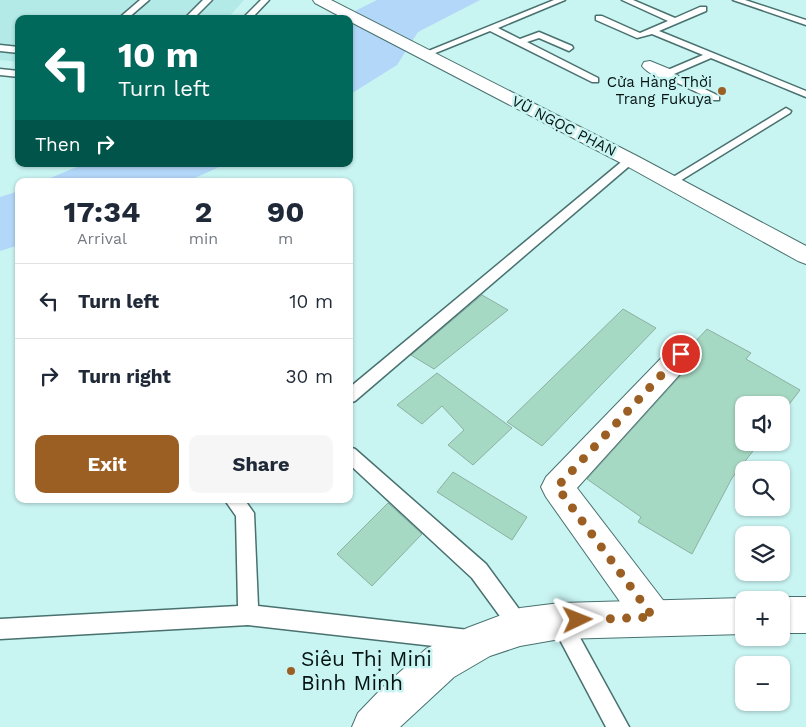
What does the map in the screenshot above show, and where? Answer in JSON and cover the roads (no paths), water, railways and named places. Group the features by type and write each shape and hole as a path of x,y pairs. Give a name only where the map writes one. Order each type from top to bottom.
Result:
{"street":[{"name":"VŨ NGỌC PHAN","path":"325,3 348,15"},
{"name":"VŨ NGỌC PHAN","path":"353,17 630,160 806,256"},
{"path":"650,66 666,74"},
{"path":"653,617 557,487 681,354"},
{"path":"790,615 806,615"},
{"path":"372,727 399,699 440,663 480,641 520,627 560,621 735,616"}],"lane":[{"path":"127,15 145,0"},
{"path":"192,15 208,0"},
{"path":"250,15 265,0"},
{"path":"420,52 491,28 561,0"},
{"path":"626,0 674,21"},
{"path":"737,0 806,22"},
{"path":"770,10 773,0"},
{"path":"599,18 640,36 703,9"},
{"path":"491,28 595,80"},
{"path":"652,31 806,94"},
{"path":"520,42 539,35 569,48"},
{"path":"0,48 15,50"},
{"path":"666,74 711,55"},
{"path":"0,72 15,74"},
{"path":"666,74 716,98"},
{"path":"671,182 786,111"},
{"path":"353,394 630,160"},
{"path":"353,458 479,571 520,627"},
{"path":"236,503 245,514 248,615"},
{"path":"0,629 248,615 480,641"},
{"path":"560,621 618,727"}],"place":[{"name":"Cửa Hàng Thời Trang Fukuya","path":"722,91"},
{"name":"Siêu Thị Mini Bình Minh","path":"291,671"}]}
